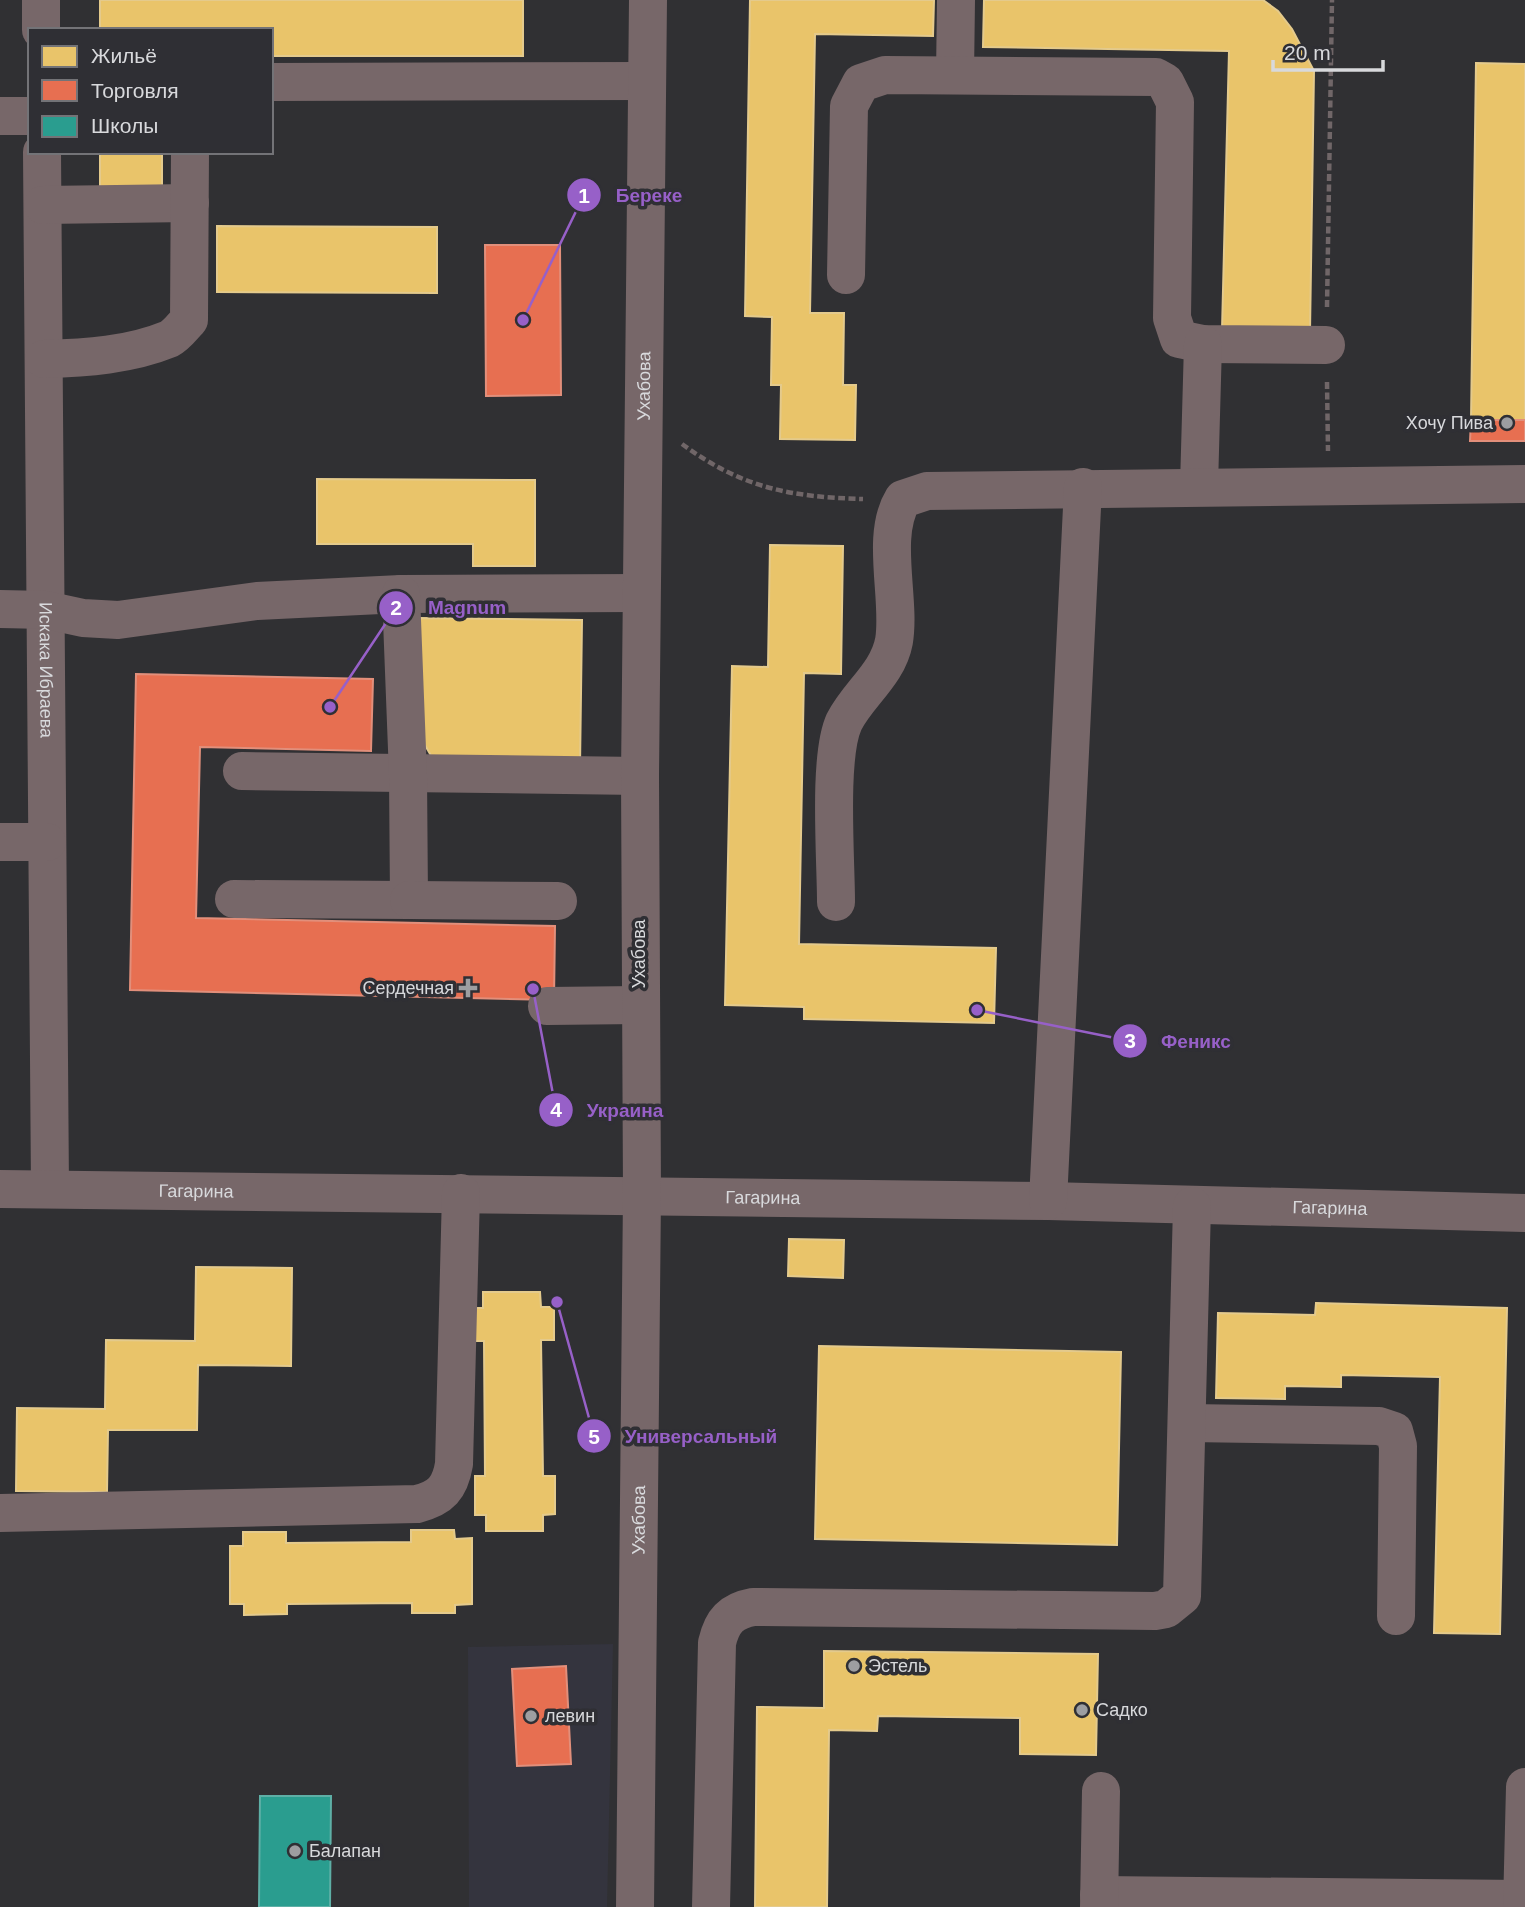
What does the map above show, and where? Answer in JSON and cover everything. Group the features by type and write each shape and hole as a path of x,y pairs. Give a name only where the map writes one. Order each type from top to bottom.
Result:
{"street":[{"path":"41,0 41,28"},
{"name":"Ухабова","path":"635,1907 642,1194 639,1005 641,593 648,0"},
{"path":"955,75 956,0"},
{"path":"846,275 849,106 853,93 861,83 885,75 1145,76 1165,82 1175,102 1172,318 1179,339 1203,344 1326,345"},
{"path":"273,82 647,81"},
{"path":"0,116 28,116"},
{"name":"Искака Ибраева","path":"42,154 50,1189"},
{"path":"44,359 97,358 139,347 172,338 189,320 191,154"},
{"path":"43,205 190,203"},
{"path":"1199,486 1203,344"},
{"path":"836,902 836,751 845,720 888,660 894,641 894,521 903,499 927,491 1083,487 1525,484"},
{"path":"1048,1200 1083,487"},
{"path":"0,609 46,610 83,618 118,620 257,601 401,594 641,593"},
{"path":"401,594 408,775 409,900"},
{"path":"242,771 640,776"},
{"path":"0,842 47,842"},
{"path":"234,899 558,901"},
{"path":"547,1006 639,1005"},
{"name":"Гагарина","path":"0,1189 1048,1200 1525,1213"},
{"path":"0,1513 416,1504 433,1500 444,1492 454,1464 461,1193"},
{"path":"711,1907 717,1643 721,1627 729,1616 740,1609 754,1607 1166,1609 1182,1596 1185,1584 1192,1206"},
{"path":"1189,1423 1379,1426 1394,1431 1398,1446 1396,1616"},
{"path":"1101,1791 1099,1901 1522,1903 1525,1787"}],"path":[{"path":"1329,485 1326,345 1332,0"},
{"path":"643,415 700,457 762,488 816,498 903,499"}],"shaded area":[{"path":"613,1644 607,1907 469,1907 468,1647"}],"building: Жильё":[{"path":"100,0 523,0 523,56 273,56 273,28 100,28"},
{"path":"750,0 934,0 933,36 815,34 810,313 844,313 843,385 856,385 855,440 780,439 781,385 771,385 772,317 745,316"},
{"path":"984,0 1263,0 1278,11 1292,29 1314,71 1310,332 1222,330 1229,51 983,47"},
{"path":"1476,63 1525,64 1525,420 1471,420"},
{"path":"100,154 162,154 162,189 100,189"},
{"path":"217,226 437,227 437,293 217,292"},
{"path":"317,479 535,480 535,566 473,566 473,544 317,544"},
{"path":"770,545 843,546 841,674 804,673 799,944 996,948 994,1023 804,1019 804,1007 725,1005 732,666 768,667"},
{"path":"420,618 582,620 580,767 437,766 418,733"},
{"path":"789,1239 844,1240 843,1278 788,1276"},
{"path":"196,1267 292,1268 291,1366 198,1365 197,1430 108,1430 107,1492 16,1491 17,1408 105,1409 106,1340 195,1341"},
{"path":"483,1292 540,1292 541,1307 554,1307 554,1340 541,1340 543,1476 555,1476 555,1514 543,1515 543,1531 486,1531 486,1515 475,1515 475,1476 485,1476 484,1341 473,1341 473,1308 483,1308"},
{"path":"1316,1303 1507,1308 1500,1634 1434,1633 1440,1377 1341,1375 1341,1387 1285,1386 1285,1399 1216,1398 1218,1313 1315,1315"},
{"path":"819,1346 1121,1352 1117,1545 815,1539"},
{"path":"411,1530 454,1530 455,1539 472,1538 472,1604 455,1605 455,1613 412,1613 412,1603 287,1604 287,1614 244,1615 244,1604 230,1604 230,1546 243,1546 243,1532 286,1532 286,1543 411,1542"},
{"path":"824,1651 1098,1654 1096,1755 1020,1754 1020,1718 878,1716 877,1731 829,1730 827,1907 755,1907 757,1707 824,1708"}],"building: Торговля":[{"path":"485,245 560,245 561,395 486,396"},
{"path":"1471,420 1525,420 1525,441 1470,441"},
{"path":"136,674 373,679 371,751 200,747 196,918 555,926 554,1000 130,990"},
{"path":"566,1666 571,1764 517,1766 512,1669"}],"building: Школы":[{"name":"Балапан","path":"260,1796 331,1796 330,1907 259,1907"}],"place":[{"name":"Береке","path":"523,320"},
{"name":"Хочу Пива","path":"1507,423"},
{"name":"Magnum","path":"330,707"},
{"name":"Сердечная","path":"468,988"},
{"name":"Украина","path":"533,989"},
{"name":"Феникс","path":"977,1010"},
{"name":"Универсальный","path":"557,1302"},
{"name":"Эстель","path":"854,1666"},
{"name":"Садко","path":"1082,1710"},
{"name":"левин","path":"531,1716"},
{"name":"Балапан","path":"295,1851"}]}
